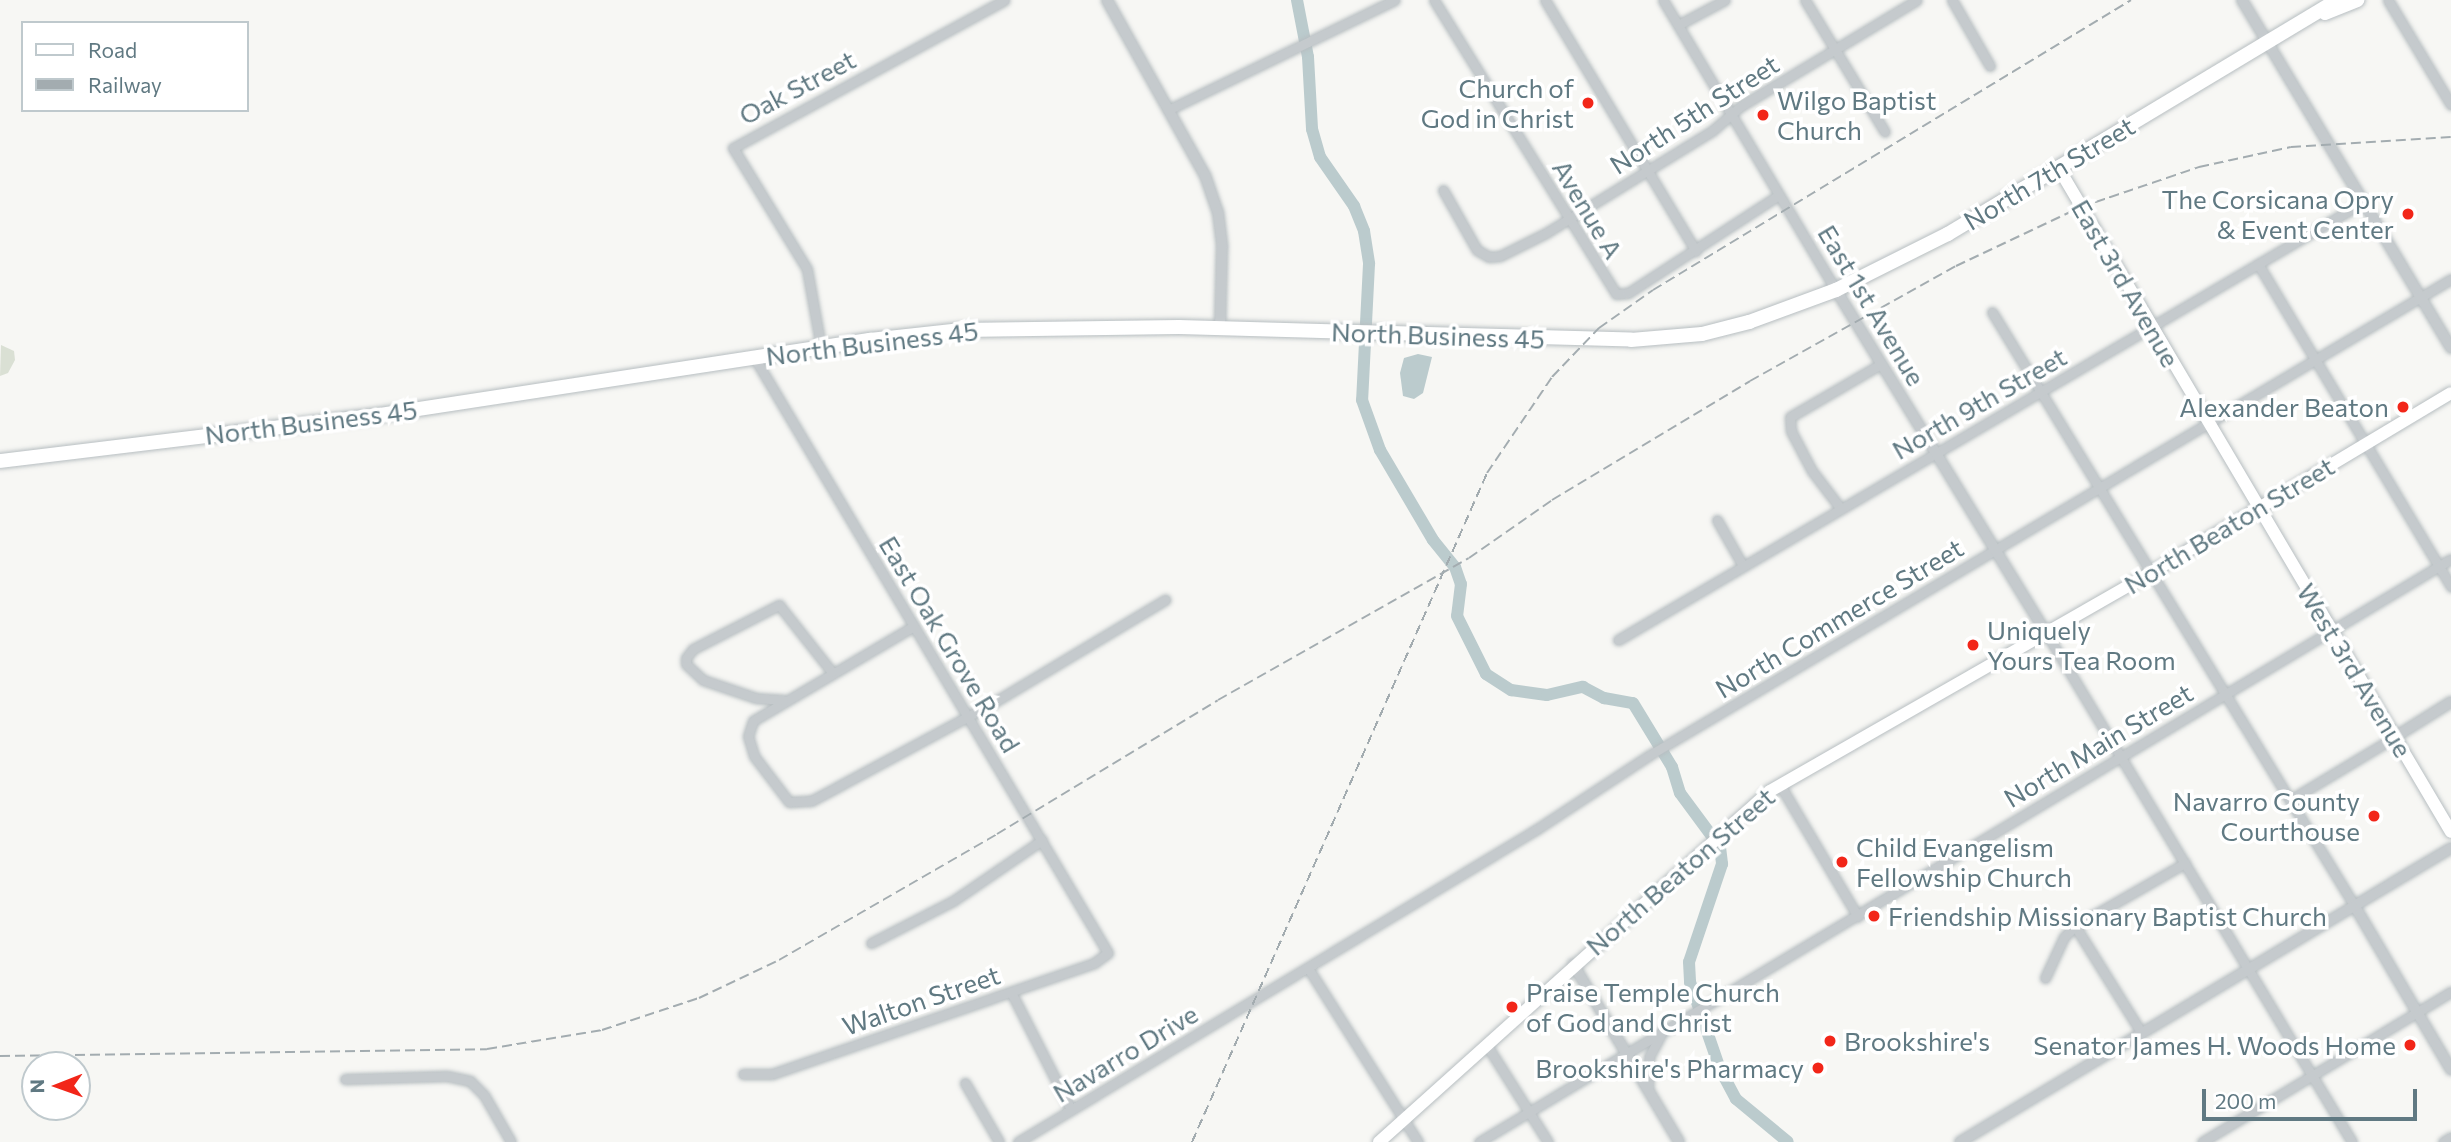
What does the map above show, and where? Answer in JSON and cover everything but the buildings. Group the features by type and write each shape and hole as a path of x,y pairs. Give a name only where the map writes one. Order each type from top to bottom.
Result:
{"main road":[{"path":"2307,18 2323,0"},
{"name":"North 7th Street","path":"1749,322 1836,290 1948,234 2337,0"},
{"path":"2307,18 2358,0"},
{"name":"East 3rd Avenue","path":"2058,167 2258,508"},
{"name":"North Business 45","path":"0,461 379,415 821,347 984,329 1220,328 1631,340 1702,334 1749,322"},
{"name":"North Beaton Street","path":"1379,1142 1698,851 1780,785 2152,572 2451,393"},
{"name":"West 3rd Avenue","path":"2258,508 2451,832"}],"street":[{"name":"Oak Street","path":"821,347 807,269 733,148 1004,0"},
{"path":"1107,0 1205,175 1218,212 1222,247 1220,328"},
{"path":"1168,110 1289,55 1395,0"},
{"name":"Avenue A","path":"1434,0 1618,295 1696,251"},
{"path":"1545,0 1696,251 1779,195"},
{"name":"East 1st Avenue","path":"1663,0 1836,290 2045,631"},
{"path":"1678,25 1725,0"},
{"path":"1805,0 1837,47 1885,132"},
{"name":"North 5th Street","path":"1443,190 1477,250 1492,257 1511,252 1569,219 1837,47 1917,0"},
{"path":"1952,0 1990,66"},
{"path":"2242,0 2451,348"},
{"path":"2388,0 2451,105"},
{"name":"North 9th Street","path":"1618,640 2362,203"},
{"path":"2258,264 2364,446 2451,587"},
{"name":"North Commerce Street","path":"1254,1000 1537,830 1648,756 2210,425 2451,279"},
{"path":"1992,312 2227,693 2451,1070"},
{"name":"East Oak Grove Road","path":"754,357 1108,953"},
{"path":"1840,509 1812,471 1791,430 1790,416 1881,364"},
{"path":"1717,520 1743,566"},
{"name":"North Main Street","path":"1479,1142 2451,559"},
{"path":"914,626 783,700 753,721 748,736 765,775 789,802 811,801 968,715 1166,600"},
{"path":"783,700 721,688 696,676 686,664 693,649 773,606 783,607 832,672"},
{"path":"2045,631 2353,1142"},
{"path":"2290,800 2451,702"},
{"path":"1780,785 1858,916"},
{"path":"870,943 953,901 1042,840"},
{"path":"1960,1142 2451,848"},
{"path":"2045,978 2064,937 2075,926 2185,863"},
{"path":"2075,926 2141,1032"},
{"name":"Walton Street","path":"743,1074 772,1074 1101,960 1108,953"},
{"path":"1573,964 1679,1142"},
{"path":"1308,968 1418,1142"},
{"path":"1011,992 1071,1110"},
{"path":"2202,1142 2451,992"},
{"name":"Navarro Drive","path":"1018,1142 1254,1000"},
{"path":"1648,1091 1649,1057 1661,1034"},
{"path":"1486,1044 1548,1142"},
{"path":"345,1079 447,1076 470,1081 484,1095 511,1142"},
{"path":"965,1083 999,1142"},
{"path":"2443,1142 2451,1137"}],"shaded area":[{"path":"1,345 14,351 15,360 8,373 0,376"},
{"path":"1418,354 1432,357 1423,393 1414,399 1403,396 1400,373 1404,358"}],"waterway":[{"path":"1297,0 1308,57 1312,129 1320,157 1354,206 1364,231 1369,264 1362,400 1380,450 1433,540 1455,567 1461,584 1457,616 1486,674 1511,690 1547,695 1583,687 1604,698 1633,703 1672,767 1680,793 1720,847 1722,864 1689,962 1690,982 1720,1069 1736,1099 1788,1142"}],"railway":[{"path":"1192,1142 1487,473 1552,377 1599,328 1653,290 2131,0"},
{"path":"0,1056 487,1049 602,1030 699,998 779,960 997,834 1218,700 1469,558 1552,500 1750,381 1956,266 2081,207 2199,167 2291,147 2451,137"}],"place":[{"name":"Church of God in Christ","path":"1588,103"},
{"name":"Wilgo Baptist Church","path":"1763,115"},
{"name":"The Corsicana Opry & Event Center","path":"2408,214"},
{"name":"Alexander Beaton","path":"2403,407"},
{"name":"Uniquely Yours Tea Room","path":"1973,645"},
{"name":"Navarro County Courthouse","path":"2374,816"},
{"name":"Child Evangelism Fellowship Church","path":"1842,862"},
{"name":"Friendship Missionary Baptist Church","path":"1874,916"},
{"name":"Praise Temple Church of God and Christ","path":"1512,1007"},
{"name":"Brookshire's","path":"1830,1041"},
{"name":"Senator James H. Woods Home","path":"2410,1045"},
{"name":"Brookshire's Pharmacy","path":"1818,1068"}]}
